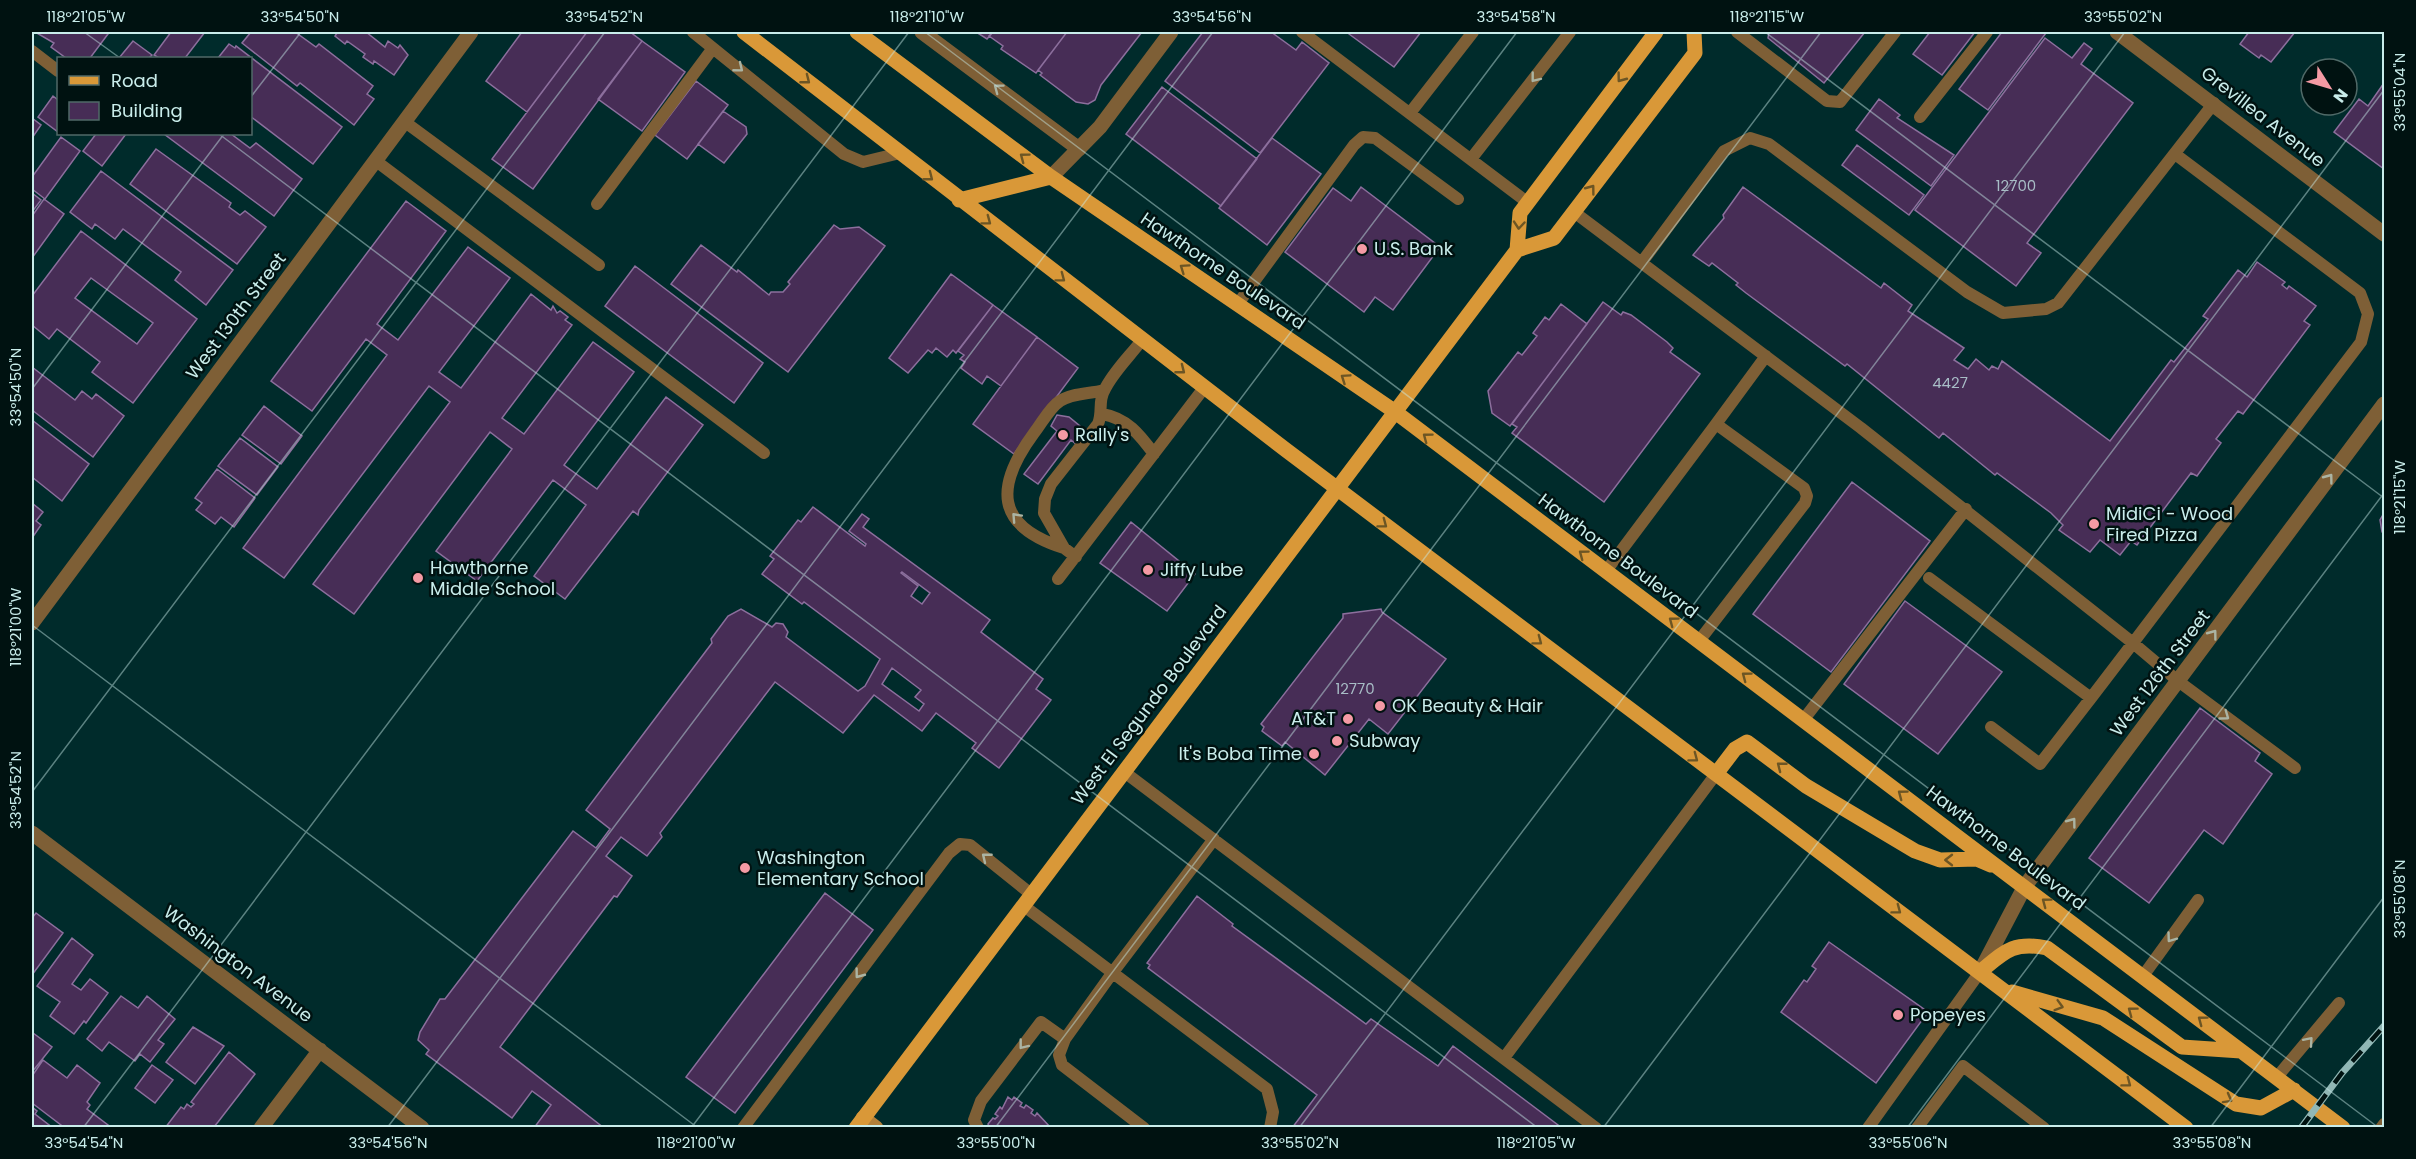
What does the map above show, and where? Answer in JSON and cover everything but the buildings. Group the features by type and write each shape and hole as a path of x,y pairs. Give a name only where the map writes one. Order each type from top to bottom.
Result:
{"main road":[{"path":"744,32 1204,388 2187,1128"},
{"name":"Hawthorne Boulevard","path":"857,32 1051,177 1394,411 2343,1128"},
{"path":"1656,32 1527,202 1520,213 1517,250 1554,238 1695,53 1694,32"},
{"path":"959,200 1051,177"},
{"name":"West El Segundo Boulevard","path":"865,1124 1124,771 1517,250"},
{"path":"1716,774 1735,749 1747,742 1806,786 1915,851 1940,860 1977,859 2005,871"},
{"path":"1980,972 2003,953 2027,944 2047,948 2182,1047 2242,1051"},
{"path":"2003,990 2103,1018 2236,1104 2260,1108 2294,1090"}],"street":[{"name":"West 130th Street","path":"32,623 471,32"},
{"path":"922,32 1079,148"},
{"path":"1051,177 1100,127 1171,32"},
{"name":"Grevillea Avenue","path":"2117,32 2385,234"},
{"name":"West 126th Street","path":"1980,972 2025,886 2385,404"},
{"name":"Washington Avenue","path":"32,833 422,1128"},
{"path":"261,1128 320,1050"}],"lane":[{"path":"693,32 844,154 863,162 900,153"},
{"path":"1302,32 1527,202"},
{"path":"1410,113 1473,32"},
{"path":"1472,159 1570,32"},
{"path":"1737,32 1827,101 1840,102 1895,32"},
{"path":"1920,117 1987,32"},
{"path":"597,204 713,48"},
{"path":"32,51 57,70"},
{"path":"1642,262 1724,151 1750,138 1769,144 1967,292 2003,313 2046,309 2058,303 2214,103"},
{"path":"405,122 599,265"},
{"path":"1237,305 1354,145 1364,137 1375,138 1458,199"},
{"path":"1991,727 2040,764 2361,342 2368,314 2360,293 2175,154"},
{"path":"376,161 764,453"},
{"path":"1574,212 1966,509 2178,681 2295,768"},
{"path":"1064,548 1044,513 1045,499 1051,484 1098,424 1102,414 1099,404 1104,390 1142,340"},
{"path":"1606,571 1766,356"},
{"path":"1058,579 1204,388"},
{"path":"1076,557 1064,548 1046,542 1010,514 1005,499 1011,476 1023,449 1058,402 1070,396 1084,396 1104,390"},
{"path":"1102,414 1113,416 1137,431 1154,454"},
{"path":"1699,641 1805,503 1807,496 1804,488 1716,424"},
{"path":"1804,719 1966,509"},
{"path":"1929,578 2091,698"},
{"path":"1124,771 1596,1128"},
{"path":"1504,1058 1716,774"},
{"path":"1144,1128 1062,1065 1059,1055 1065,1040 1113,972 1214,839"},
{"path":"743,1128 949,853 960,844 970,845 1028,900 1113,972 1267,1089 1273,1112 1270,1128"},
{"path":"2143,976 2198,900"},
{"path":"1868,1128 1980,972"},
{"path":"2277,1077 2339,1003"},
{"path":"978,1128 974,1120 981,1101 1041,1022 1065,1040"},
{"path":"1917,1128 1963,1066 2039,1126"},
{"path":"2381,1128 2385,1124"}],"railway":[{"path":"2301,1128 2342,1073 2384,1026"}],"place":[{"name":"U.S. Bank","path":"1362,249"},
{"name":"Rally's","path":"1063,435"},
{"name":"MidiCi - Wood Fired Pizza","path":"2094,524"},
{"name":"Jiffy Lube","path":"1148,570"},
{"name":"Hawthorne Middle School","path":"418,578"},
{"name":"OK Beauty & Hair","path":"1380,706"},
{"name":"AT&T","path":"1348,719"},
{"name":"Subway","path":"1337,741"},
{"name":"It's Boba Time","path":"1314,754"},
{"name":"Washington Elementary School","path":"745,868"},
{"name":"Popeyes","path":"1898,1015"}]}
